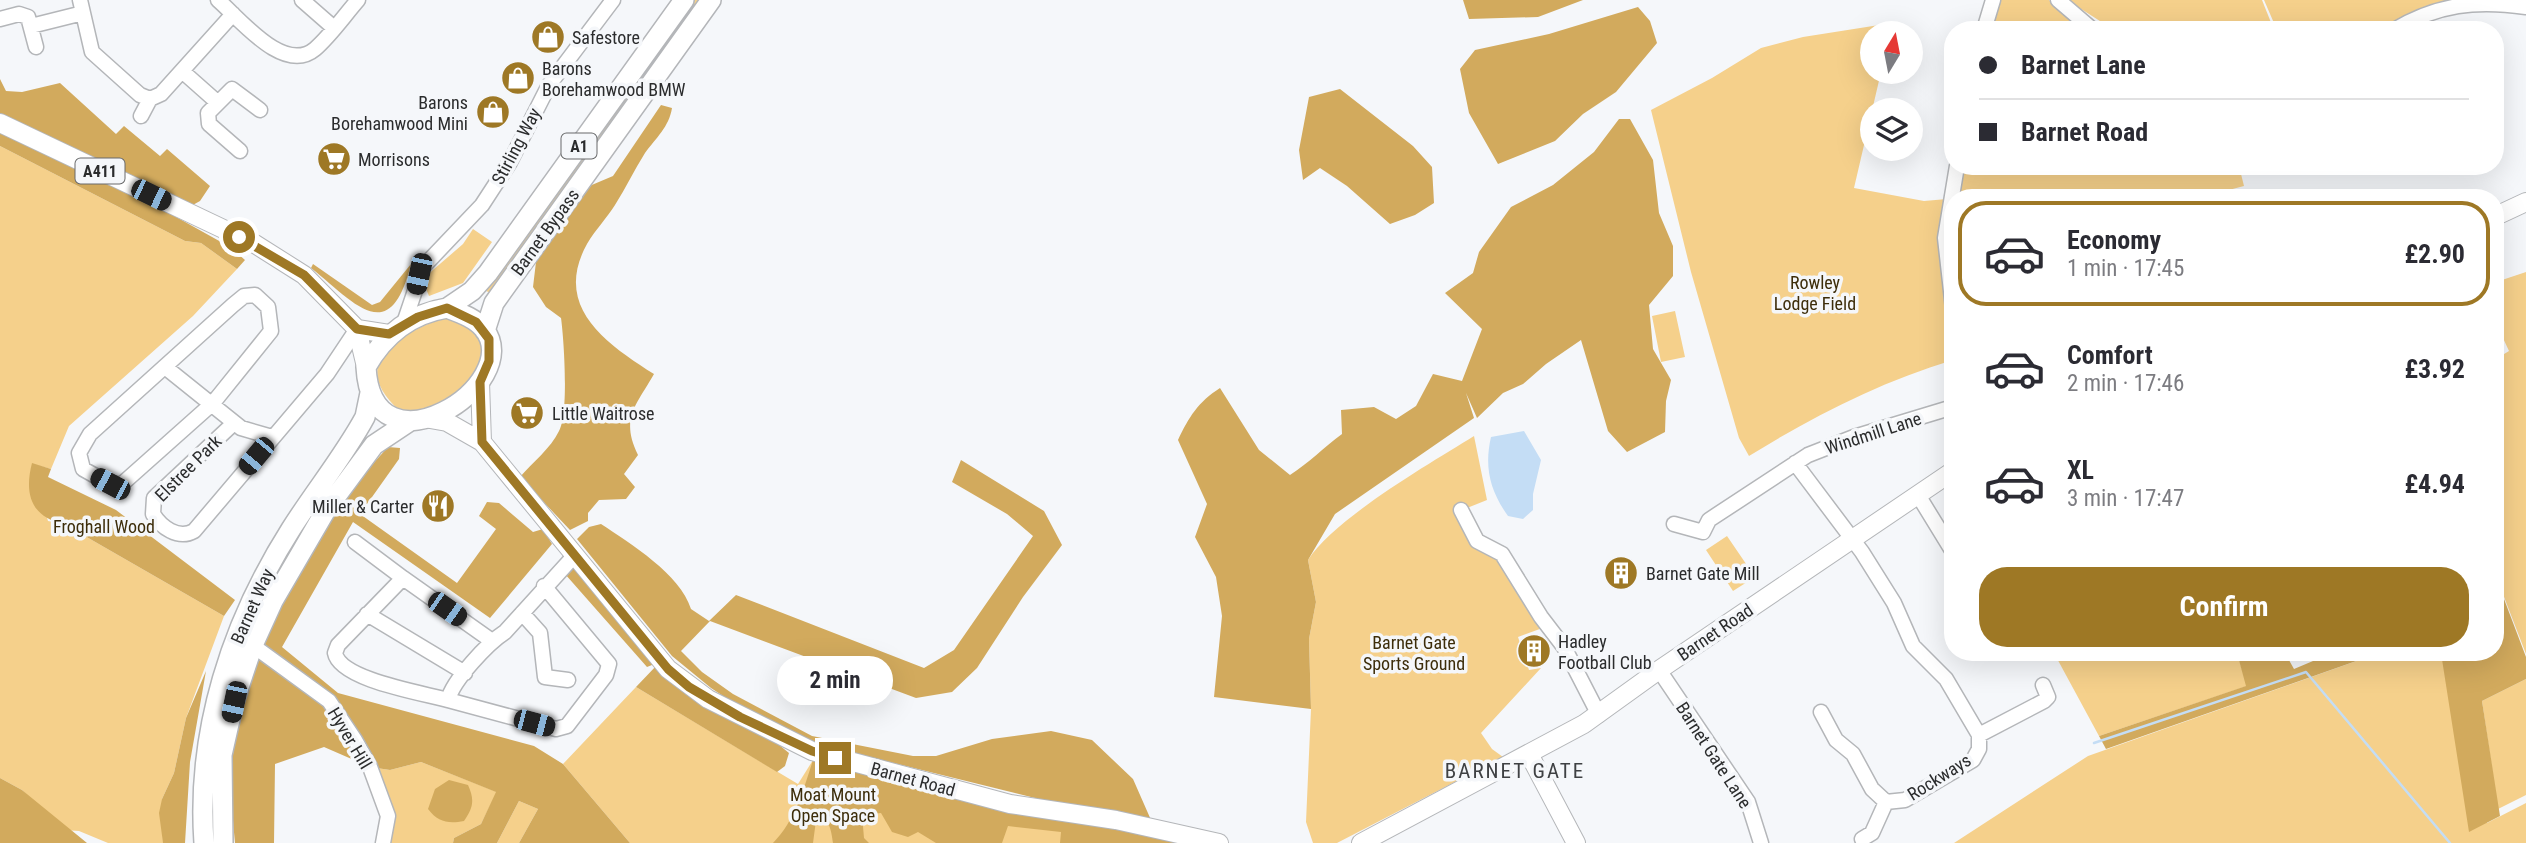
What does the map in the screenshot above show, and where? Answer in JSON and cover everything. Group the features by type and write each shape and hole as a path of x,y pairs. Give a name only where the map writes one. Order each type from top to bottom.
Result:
{"highway":[{"name":"Barnet Bypass","path":"444,308 472,291 488,273 684,0"},
{"name":"Barnet Bypass","path":"485,331 500,295 711,0"},
{"path":"444,308 470,317 485,331 490,349 480,382 452,408 420,420 387,413 370,393 366,367 396,330 444,308"},
{"name":"Barnet Way","path":"223,843 222,755 246,638 271,563 362,424 370,393"},
{"name":"Barnet Way","path":"204,843 204,774 218,690 246,638 272,601 334,499 374,445 420,420"}],"main road":[{"name":"A411","path":"0,123 255,244 304,275 357,329"},
{"path":"2504,212 2526,202"},
{"path":"366,367 357,329 396,330"},
{"path":"480,382 482,442"},
{"name":"Barnet Road","path":"420,420 447,422 482,442 641,638 678,679 708,699 783,739 812,751 984,797 1116,820 1219,843"},
{"name":"Barnet Road","path":"1361,843 1530,756 1599,715 1659,670 1944,477"},
{"path":"1530,756 1576,843"}],"street":[{"path":"218,0 275,51 289,56 311,52 358,0"},
{"path":"302,0 334,28"},
{"name":"Stirling Way","path":"396,330 423,267 457,234 497,184 549,85 613,0"},
{"path":"1987,21 1993,0"},
{"path":"2059,0 2083,21"},
{"path":"2410,21 2459,2 2505,3 2526,7"},
{"path":"31,26 81,7 92,52 141,95 150,99"},
{"path":"141,116 150,99 161,94 233,13"},
{"path":"0,19 23,14 31,26 36,47"},
{"path":"182,71 217,103"},
{"path":"240,151 206,118 232,89 260,110"},
{"path":"416,288 424,300 444,308"},
{"name":"Elstree Park","path":"255,295 264,301 271,313 271,331 213,403 122,484 110,484 83,469 79,453 86,438 244,296 255,295"},
{"name":"Elstree Park","path":"234,423 154,498 153,514 163,526 181,534 194,531 327,374 357,329"},
{"name":"Elstree Park","path":"165,367 213,403 234,423 249,432 272,437"},
{"name":"Windmill Lane","path":"1674,524 1703,532 1709,520 1795,463 1854,437 1944,410"},
{"path":"1795,463 1852,539"},
{"path":"1918,495 1944,537"},
{"path":"1461,510 1477,541 1502,554 1541,617 1564,647 1599,715"},
{"name":"Rockways","path":"1821,712 1834,721 1836,740 1853,754 1872,789 1886,802 1906,800 1973,760 1979,749 1979,735 1946,679 1913,646 1894,603 1852,539"},
{"path":"355,542 492,641"},
{"path":"448,700 465,673 492,641 505,632 575,555"},
{"path":"402,578 338,645 335,653 338,663 362,677 556,729 567,726 606,675 609,664 544,586"},
{"path":"522,613 540,633 545,677 568,680"},
{"path":"367,614 465,673"},
{"name":"Hyver Hill","path":"246,638 329,702 355,740 370,767 388,816 383,843"},
{"name":"Barnet Gate Lane","path":"1659,670 1748,802 1761,843"},
{"path":"1979,735 2044,701 2049,696 2043,685"},
{"path":"1862,839 1872,832 1886,802"}],"green space":[{"path":"695,0 700,0 491,293 486,291"},
{"path":"1463,0 1583,0 1538,17 1469,19"},
{"path":"2000,0 2049,0 2071,21 1993,21"},
{"path":"2067,0 2262,0 2270,21 2100,21"},
{"path":"2264,0 2449,0 2399,21 2273,21"},
{"path":"1638,7 1650,21 1657,43 1616,92 1583,114 1555,141 1498,164 1469,113 1460,69 1475,50 1549,34"},
{"name":"Rowley Lodge Field","path":"1860,28 1860,84 1878,84 1875,98 1860,98 1860,161 1854,188 1924,201 1944,199 1941,243 1944,272 1944,363 1848,401 1749,456 1739,438 1691,272 1651,110 1761,48 1803,37"},
{"path":"0,79 6,91 22,92 60,83 116,134 124,126 160,156 167,149 210,186 200,201 191,206 0,113"},
{"path":"1340,89 1413,146 1432,167 1434,203 1415,215 1390,224 1347,186 1320,168 1303,180 1299,150 1309,97"},
{"path":"661,105 672,108 668,121 645,153 612,210 587,244 578,266 576,287 580,305 603,336 654,374 636,404 630,422 630,431 638,455 624,474 635,487 626,499 599,500 588,513 588,521 570,530 520,477 556,437 564,409 561,318 546,307 533,287 536,262 587,187 613,176"},
{"path":"1619,119 1630,119 1653,160 1659,213 1673,246 1673,276 1649,305 1653,349 1671,380 1666,401 1665,432 1627,452 1608,431 1581,340 1523,384 1503,393 1477,418 1466,393 1474,418 1335,514 1308,560 1316,602 1309,639 1311,709 1214,697 1222,616 1216,577 1195,537 1207,504 1178,440 1195,411 1220,388 1259,450 1290,475 1342,434 1341,410 1374,407 1396,419 1416,406 1433,374 1462,381 1482,329 1445,293 1473,273 1479,252 1511,207 1553,185 1594,152"},
{"path":"0,130 151,203 230,247 245,260 237,269 201,243 185,241 0,146"},
{"path":"0,146 185,241 201,243 237,269 193,316 69,426 51,469 32,464 48,521 64,524 224,616 186,718 174,773 162,799 163,843 108,843 79,831 64,830 22,790 0,778"},
{"path":"1961,175 2241,175 2244,186 2232,189 1959,189"},
{"path":"473,229 492,242 463,283 429,296 424,284 426,276 463,244"},
{"path":"313,264 372,305 380,302 411,264 402,290 393,305 382,312 370,311 356,305 311,268"},
{"path":"2526,272 2526,654 2504,597 2504,354 2509,351 2504,340 2504,279"},
{"path":"1675,311 1685,357 1661,362 1652,316"},
{"path":"443,318 465,324 477,334 481,348 479,363 459,392 444,403 424,411 400,411 385,394 378,379 378,365 384,353 395,343 409,333"},
{"name":"Barnet Gate Sports Ground","path":"1474,436 1487,500 1462,510 1477,541 1502,554 1548,626 1518,637 1529,670 1541,668 1481,733 1492,749 1503,757 1337,843 1313,843 1306,822 1311,709 1309,639 1316,602 1308,560 1339,527 1361,510 1409,476"},
{"path":"388,447 400,448 399,459 360,514 457,583 496,529 479,516 487,502 499,503 533,532 543,529 552,544 490,618 353,522 282,647 338,693 534,746 563,764 630,843 519,843 538,809 519,801 497,843 453,843 454,838 481,824 496,792 421,762 390,770 370,767 324,747 275,764 274,843 235,843 232,759 242,707 255,666 271,626 311,548 335,512"},
{"path":"961,460 1044,511 1062,545 1023,597 977,668 952,692 916,698 710,621 681,651 702,672 733,694 812,736 913,756 936,756 992,739 1051,731 1092,740 1133,779 1151,820 1063,805 857,754 791,735 758,719 711,688 672,656 577,539 589,527 601,524 640,550 666,572 677,584 691,609 709,621 736,595 924,668 954,650 1033,536 1007,514 952,482"},
{"name":"Froghall Wood","path":"32,463 51,469 48,477 116,510 235,600 224,616 64,524 44,516 37,510 30,494"},
{"path":"1727,536 1755,577 1733,591 1706,550"},
{"path":"571,564 653,660 652,665 647,667 565,574"},
{"path":"2504,599 2526,657 2526,679 2482,701 2500,816 2469,832 2442,661 2504,661"},
{"path":"2058,661 2239,661 2247,686 2099,736"},
{"path":"2239,661 2290,661 2294,669 2313,661 2356,661 2106,749 2099,736 2246,686"},
{"path":"2356,661 2460,661 2487,823 2526,803 2526,843 1954,843 2088,756"},
{"path":"657,665 773,740 789,753 785,766 777,772 636,687"},
{"path":"206,671 190,762 185,843 163,843 159,813 162,799 174,773 186,718"},
{"path":"2526,679 2526,795 2498,809 2482,701"},
{"path":"636,687 798,784 813,760 930,790 1189,843 630,843 563,764"},
{"name":"Moat Mount Open Space","path":"813,760 930,790 1189,843 1060,843 1061,832 1008,826 1002,843 936,843 918,832 908,837 892,832 881,813 862,815 864,838 869,843 833,843 829,826 817,813 813,843 773,843 793,814"},
{"path":"421,762 497,792 481,824 454,838 453,843 383,843 386,836 370,767 390,770"},
{"path":"0,778 22,790 87,843 0,843"},
{"path":"449,780 468,785 472,795 472,804 464,821 444,821 428,809 435,789"},
{"path":"519,801 538,809 519,843 497,843"}],"water":[{"path":"1524,431 1541,460 1533,494 1533,510 1523,519 1508,516 1502,507 1490,478 1488,458 1491,437"}],"waterway":[{"path":"2094,743 2306,672 2450,843"}],"place":[{"name":"Safestore","path":"548,37"},
{"name":"Barons Borehamwood BMW","path":"518,78"},
{"name":"Barons Borehamwood Mini","path":"493,112"},
{"name":"Morrisons","path":"334,159"},
{"name":"Little Waitrose","path":"527,413"},
{"name":"Miller & Carter","path":"438,506"},
{"name":"Barnet Gate Mill","path":"1621,573"},
{"name":"Hadley Football Club","path":"1534,651"}],"district":[{"name":"BARNET GATE","path":"1515,771"}],"route":[{"path":"239,237 304,275 357,329 368,328 389,334 418,317 447,308 476,322 485,331 490,349 486,371 480,382 482,442 641,638 678,679 708,699 783,739 835,758"}]}
